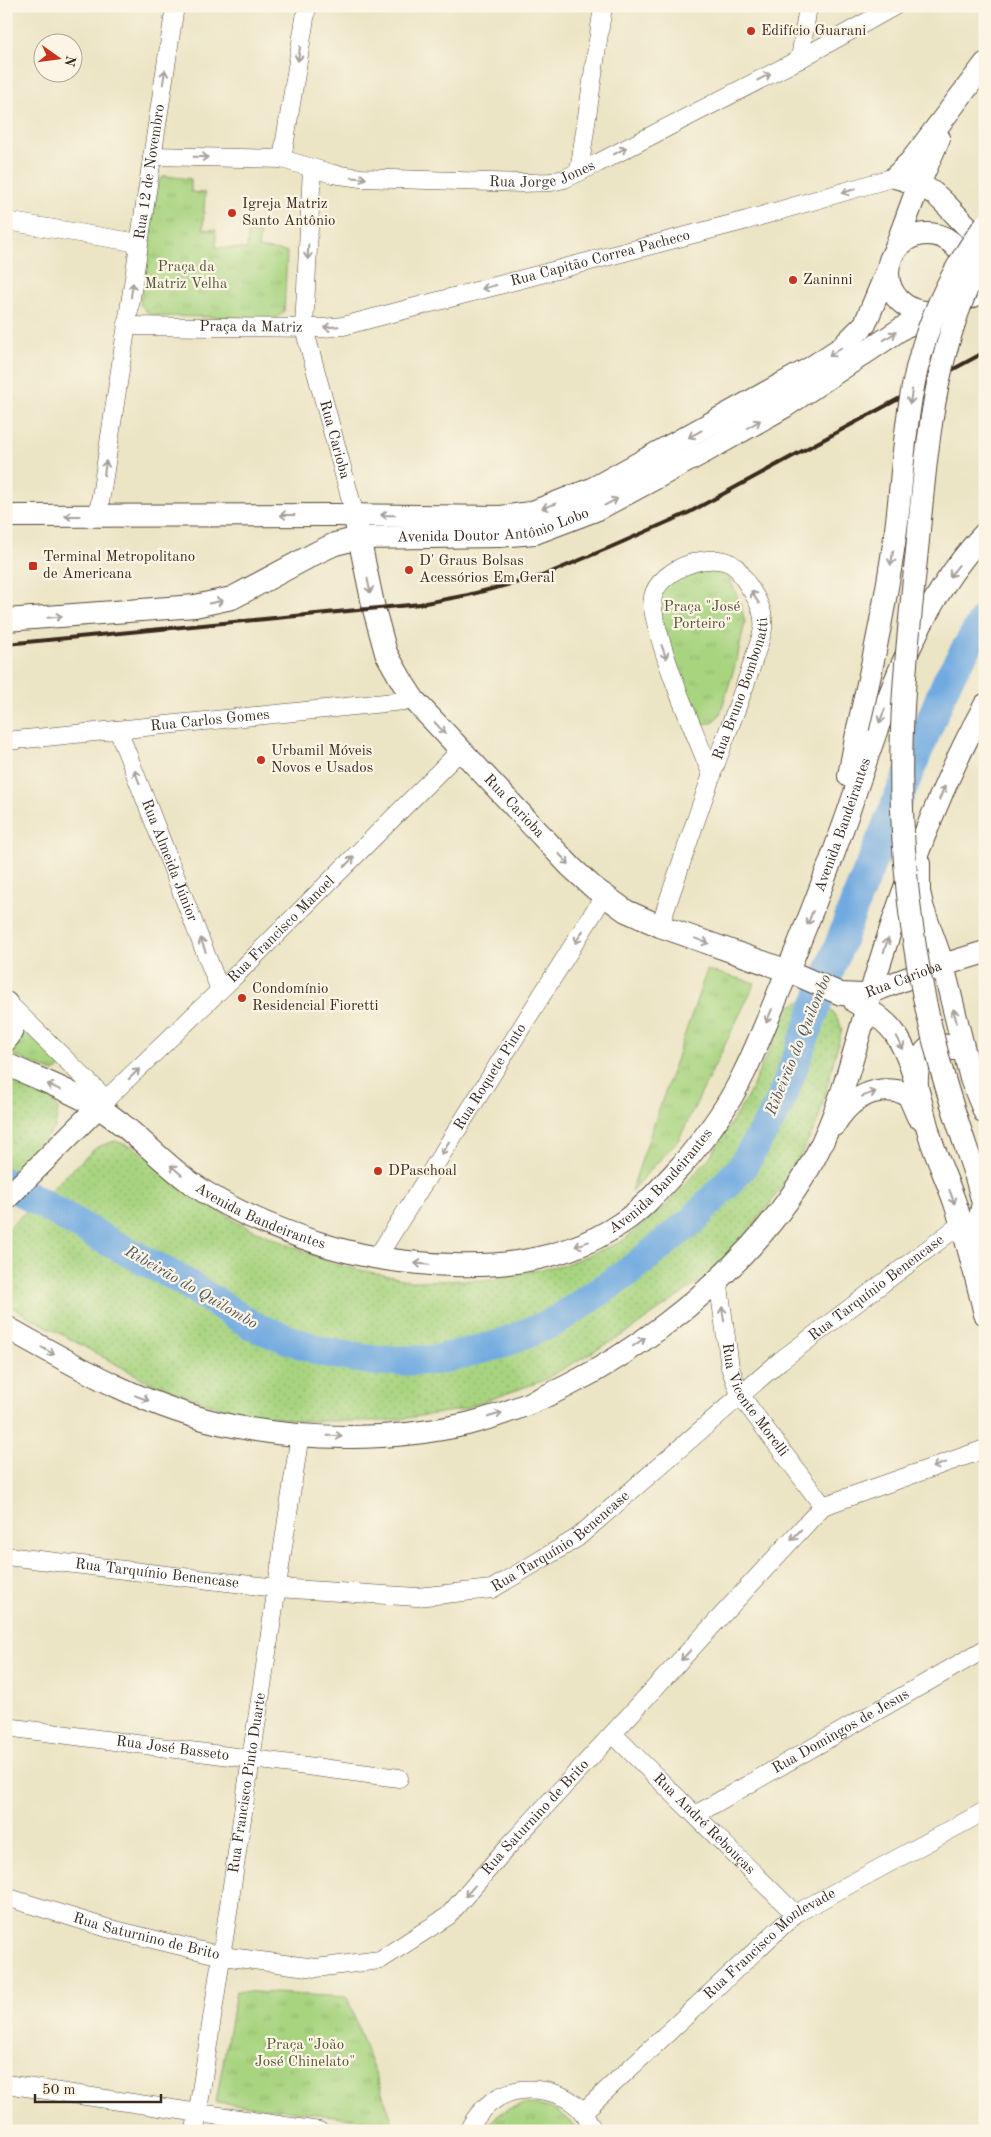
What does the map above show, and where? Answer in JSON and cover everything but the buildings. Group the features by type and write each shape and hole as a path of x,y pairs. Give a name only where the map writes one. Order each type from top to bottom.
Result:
{"main road":[{"path":"985,64 911,161 895,177 919,184 931,191 972,232 985,240"},
{"name":"Avenida Doutor Antônio Lobo","path":"6,516 355,515 501,517 530,513 561,503 592,489 809,369 841,348 865,324 919,184 935,146 960,97"},
{"path":"904,222 912,212 924,203 933,202 950,209"},
{"path":"833,858 884,606 896,536 913,386 938,305 956,267 985,225"},
{"path":"920,235 932,235 943,238 953,244 961,254 965,263 965,283 955,301 944,309 926,312 913,310 902,303 894,294 889,282 890,263 899,247 908,239 920,235"},
{"path":"985,250 957,312 945,350 930,422 904,682 902,739 902,810 914,944 941,1068 984,1204 980,1217 985,1243"},
{"path":"961,254 973,261 985,264"},
{"name":"Avenida Doutor Antônio Lobo","path":"6,620 195,606 232,598 318,552 335,544 359,538 489,536 535,533 598,509 776,412 898,330 985,292"},
{"name":"Rua Carioba","path":"355,515 377,621 386,653 414,700 571,867 604,896 626,910 660,926 794,974 837,992 869,1000 896,1035 918,1088"},
{"name":"Avenida Bandeirantes","path":"6,1064 102,1104 129,1130 190,1182 221,1201 293,1234 332,1247 376,1259 434,1264 513,1264 554,1254 590,1241 624,1222 661,1188 695,1150 721,1116 744,1075 794,974 881,719 924,616 949,577 985,533"},
{"path":"816,1156 838,1101 920,846 961,748 985,705"},
{"path":"920,846 920,892 923,909 943,965 971,1080"},
{"name":"Rua Carioba","path":"869,1000 943,965 985,952"},
{"path":"6,1002 13,1021 12,1031 6,1040"},
{"path":"985,1113 971,1080 954,1050 948,1046 936,1044 925,1052 916,1077 918,1088 932,1142 961,1224 985,1314"},
{"path":"6,1326 98,1378 167,1407 233,1426 300,1434 348,1436 403,1434 446,1428 510,1411 578,1380 638,1343 685,1307 718,1279 772,1221 797,1186 843,1111 866,1094 893,1089 908,1094 932,1142"},
{"path":"6,1199 102,1104"}],"street":[{"name":"Rua 12 de Novembro","path":"98,516 175,6"},
{"path":"282,159 307,6"},
{"path":"580,172 603,6"},
{"path":"800,59 808,6"},
{"name":"Rua Jorge Jones","path":"152,156 282,159 333,174 361,178 522,184 551,182 580,172 800,59 895,6"},
{"name":"Praça da Matriz","path":"127,326 304,328 312,168"},
{"name":"Rua Capitão Correa Pacheco","path":"304,328 343,326 747,220 895,177"},
{"path":"6,221 139,243"},
{"name":"Rua Carioba","path":"304,328 355,515"},
{"name":"Rua Bruno Bombonatti","path":"660,926 692,828 712,776 746,682 763,628 762,608 734,565 722,560 705,560 686,565 668,575 658,584 653,597 654,612 662,647 712,776"},
{"name":"Rua Carlos Gomes","path":"6,741 414,700"},
{"name":"Rua Almeida Júnior","path":"118,730 220,990"},
{"name":"Rua Francisco Manoel","path":"102,1104 220,990 461,750"},
{"name":"Rua Roquete Pinto","path":"376,1259 604,896"},
{"path":"6,1002 102,1104"},
{"name":"Rua Tarquínio Benencase","path":"6,1556 277,1588 417,1597 492,1589 577,1538 780,1361 961,1224"},
{"name":"Rua Vicente Morelli","path":"718,1279 730,1367 740,1395 823,1506"},
{"name":"Rua Francisco Pinto Duarte","path":"195,2131 300,1434"},
{"name":"Rua Saturnino de Brito","path":"6,1897 107,1928 222,1956 316,1968 380,1960 448,1916 823,1506 985,1449"},
{"name":"Rua Domingos de Jesus","path":"695,1815 985,1649"},
{"name":"Rua José Basseto","path":"6,1728 399,1778"},
{"name":"Rua André Rebouças","path":"613,1734 795,1914"},
{"name":"Rua Francisco Monlevade","path":"583,2112 795,1914 985,1811"},
{"path":"6,2084 319,2131"},
{"path":"468,2131 481,2111 487,2106 499,2097 521,2090 544,2090 565,2098 583,2112 593,2131"}],"green space":[{"name":"Praça da Matriz Velha","path":"164,176 191,179 191,192 205,193 203,229 216,230 216,247 247,249 248,233 260,234 258,248 287,252 284,312 276,318 151,316 140,304 158,182"},
{"name":"Praça \"José Porteiro\"","path":"710,566 719,567 727,573 740,603 745,622 737,659 720,714 713,723 702,724 695,719 657,611 658,594 668,582"},
{"path":"707,970 755,983 679,1139 631,1191"},
{"path":"810,1001 830,1010 837,1018 842,1029 818,1121 788,1179 740,1244 699,1282 626,1333 542,1381 460,1410 387,1421 299,1421 227,1410 147,1381 6,1304 6,1230 97,1147 115,1141 133,1147 238,1223 334,1264 411,1281 488,1280 566,1264 621,1242 664,1207 709,1158 748,1096 789,1007 799,1002"},
{"path":"6,1011 61,1065 58,1070 53,1072 6,1052"},
{"path":"6,1072 50,1094 58,1110 55,1128 6,1177"},
{"name":"Praça \"João José Chinelato\"","path":"236,1991 347,1997 393,2123 216,2102"},
{"path":"523,2104 547,2107 561,2113 577,2131 484,2131 501,2113"}],"waterway":[{"name":"Ribeirão do Quilombo","path":"6,1183 100,1237 181,1280 255,1327 323,1352 377,1361 436,1360 498,1345 554,1322 624,1275 693,1220 742,1167 779,1105 858,895 948,679 985,617"}],"railway":[{"path":"6,644 420,604 468,595 542,576 688,513 985,352"}],"place":[{"name":"Edifício Guarani","path":"751,31"},
{"name":"Igreja Matriz Santo Antônio","path":"232,213"},
{"name":"Zaninni","path":"793,280"},
{"name":"Terminal Metropolitano de Americana","path":"33,566"},
{"name":"D' Graus Bolsas Acessórios Em Geral","path":"409,570"},
{"name":"Urbamil Móveis Novos e Usados","path":"261,760"},
{"name":"Condomínio Residencial Fioretti","path":"242,998"},
{"name":"DPaschoal","path":"378,1171"}]}
